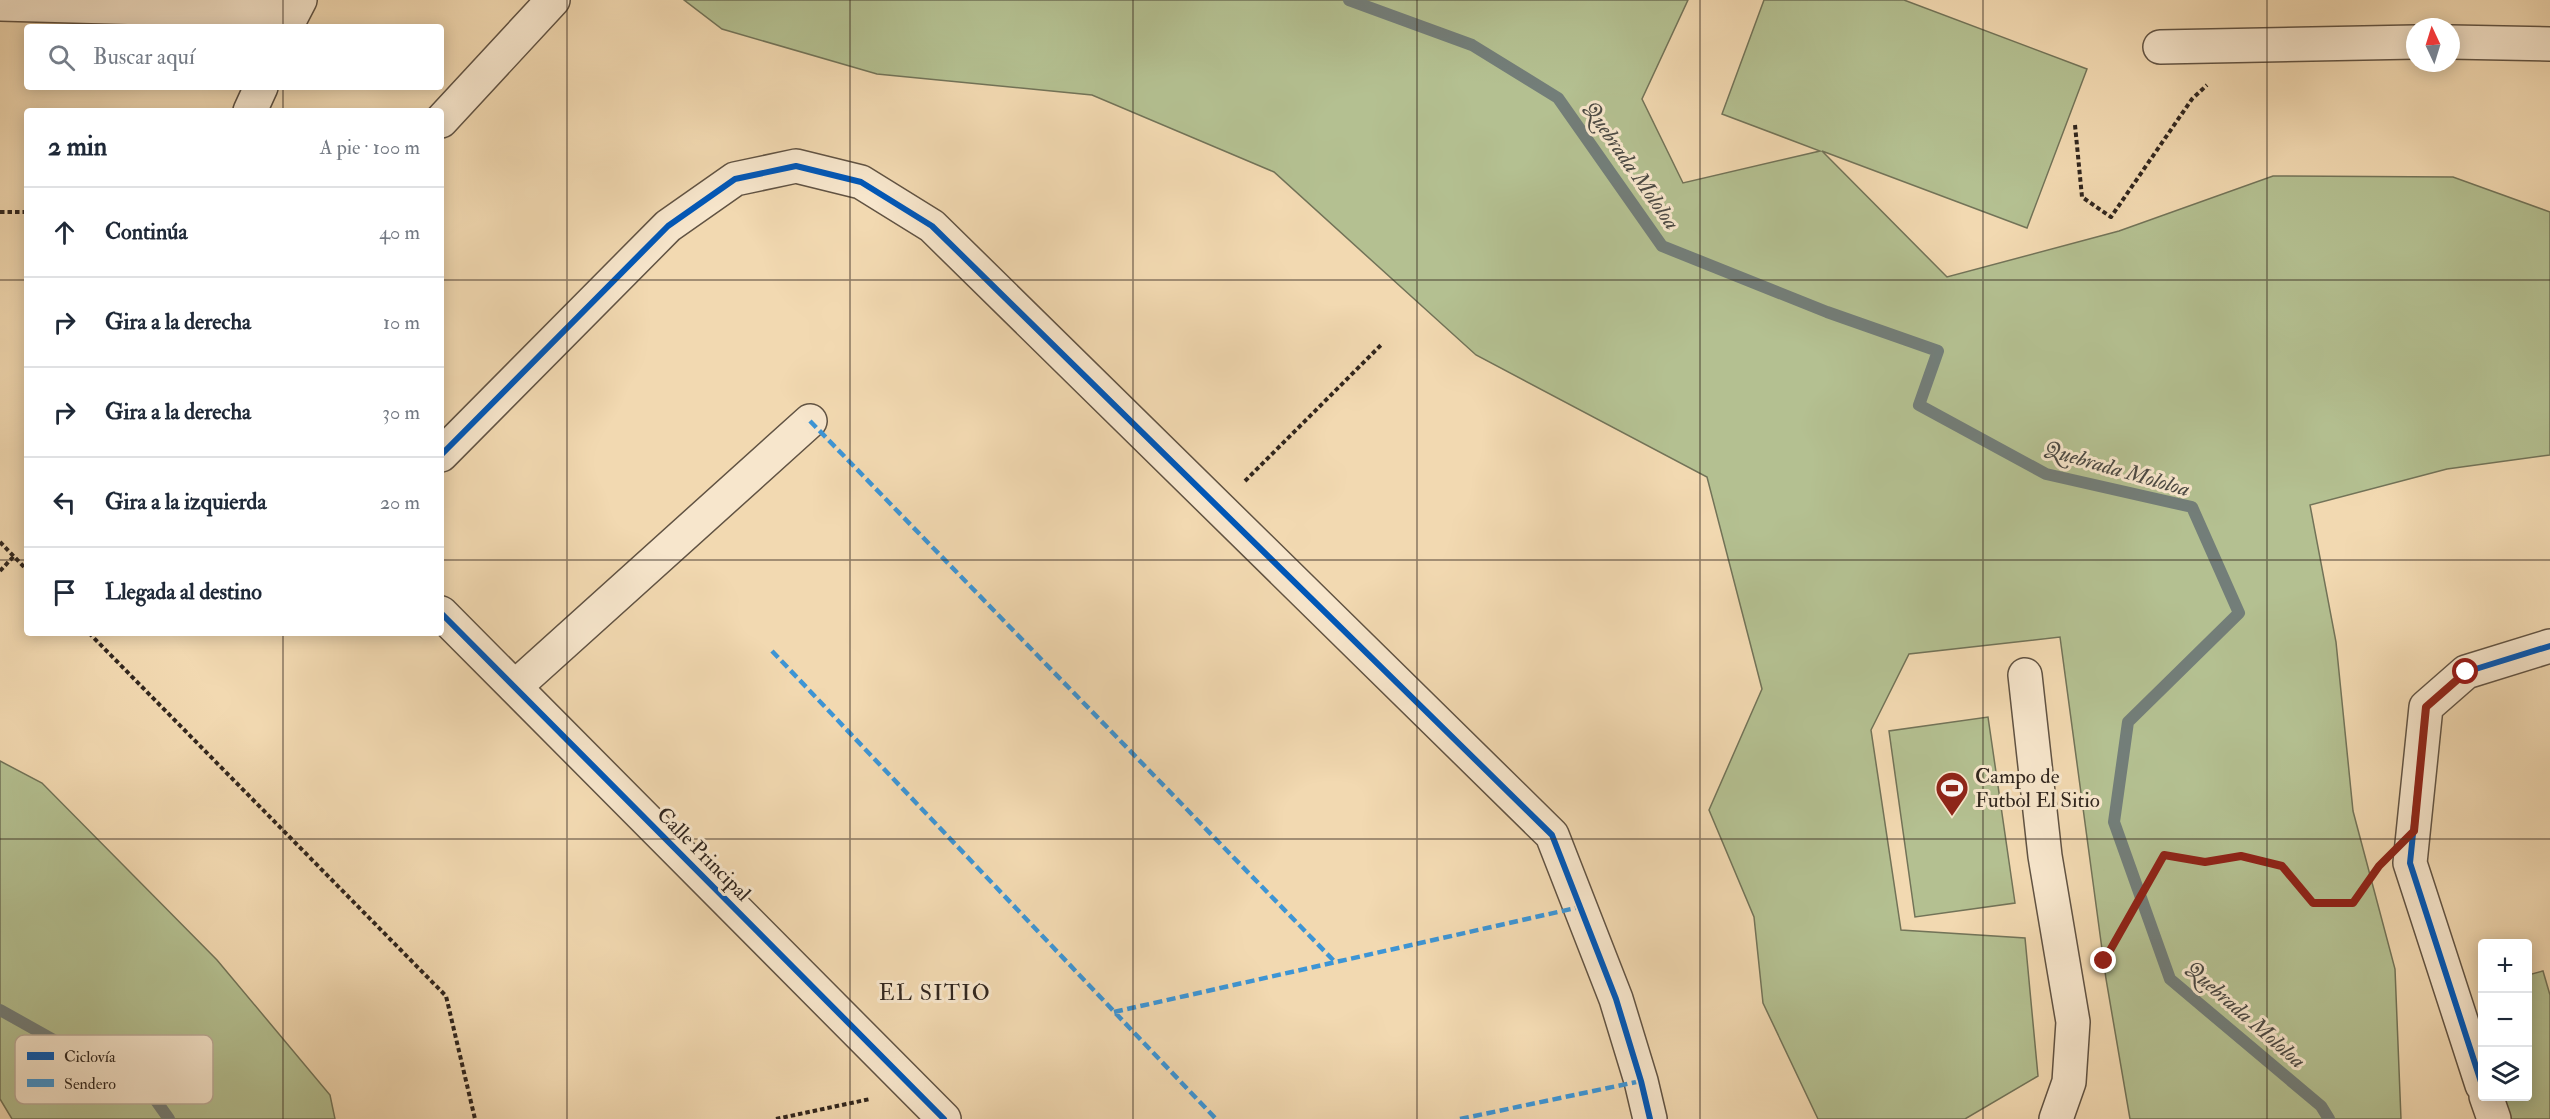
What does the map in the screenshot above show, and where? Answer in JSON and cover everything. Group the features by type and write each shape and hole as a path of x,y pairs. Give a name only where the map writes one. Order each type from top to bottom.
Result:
{"street":[{"path":"444,118 553,0"},
{"path":"0,4 293,13"},
{"path":"2160,47 2406,42"},
{"path":"2460,42 2550,44"},
{"path":"251,108 260,90"},
{"path":"444,452 668,226 735,179 796,166 861,182 932,226 1552,835 1616,999 1641,1080 1650,1119"},
{"path":"515,687 810,421"},
{"name":"Calle Principal","path":"444,616 944,1119"},
{"path":"2478,1073 2410,863 2426,707 2466,672 2550,646"},
{"path":"2025,675 2045,856 2073,1022 2069,1082 2056,1119"},
{"path":"2488,1101 2494,1119"}],"path":[{"path":"2075,125 2082,197 2111,217 2192,99 2208,84"},
{"path":"0,212 24,212"},
{"path":"1219,507 1382,344"},
{"path":"0,542 24,567"},
{"path":"0,571 14,556"},
{"path":"92,636 446,996 475,1119"},
{"path":"2104,961 2164,855 2205,862 2241,856 2282,866 2313,903 2353,903 2379,866 2414,831"},
{"path":"776,1119 915,1089"}],"green space":[{"path":"684,0 1688,0 1642,99 1683,183 1820,151 1722,114 1764,0 1904,0 2087,69 2027,228 1822,151 1947,277 2119,231 2273,176 2453,177 2550,212 2550,455 2447,469 2310,505 2336,642 2353,811 2395,969 2401,1119 2130,1119 2106,979 2060,637 1909,654 1871,730 1901,930 2025,938 2038,1076 1965,1119 1818,1119 1763,1003 1754,917 1709,810 1762,689 1707,477 1476,355 1274,172 1092,95 877,74 722,29"},
{"name":"Campo de Futbol El Sitio","path":"1988,717 2015,903 1915,917 1889,731"},
{"path":"0,761 42,783 217,960 330,1095 335,1119 12,1119 0,1099"},
{"path":"2543,971 2550,995 2550,1119 2504,1119 2498,1101 2532,1101 2532,974"}],"waterway":[{"name":"Quebrada Mololoa","path":"1349,0 1472,45 1558,98 1662,246 1827,312 1938,351 1919,405 2046,474 2192,507 2239,613 2128,722 2114,822 2170,979 2321,1106 2329,1119"},
{"path":"0,1010 45,1035"},
{"path":"158,1104 169,1119"}],"marked path":[{"path":"810,421 1335,962"},
{"path":"772,651 1216,1119"},
{"path":"1114,1012 1580,907"},
{"path":"1460,1119 1641,1081"}],"cycle path":[{"path":"444,452 668,226 735,179 796,166 861,182 932,226 1552,835 1616,999 1650,1119"},
{"path":"444,616 944,1119"},
{"path":"2478,1073 2410,863 2426,707 2466,672 2550,646"}],"place":[{"name":"Campo de Futbol El Sitio","path":"1952,817"}],"district":[{"name":"EL SITIO","path":"935,992"}],"route":[{"path":"2104,961 2164,855 2205,862 2241,856 2282,866 2313,903 2353,903 2379,866 2414,831 2426,707 2466,672"}]}
